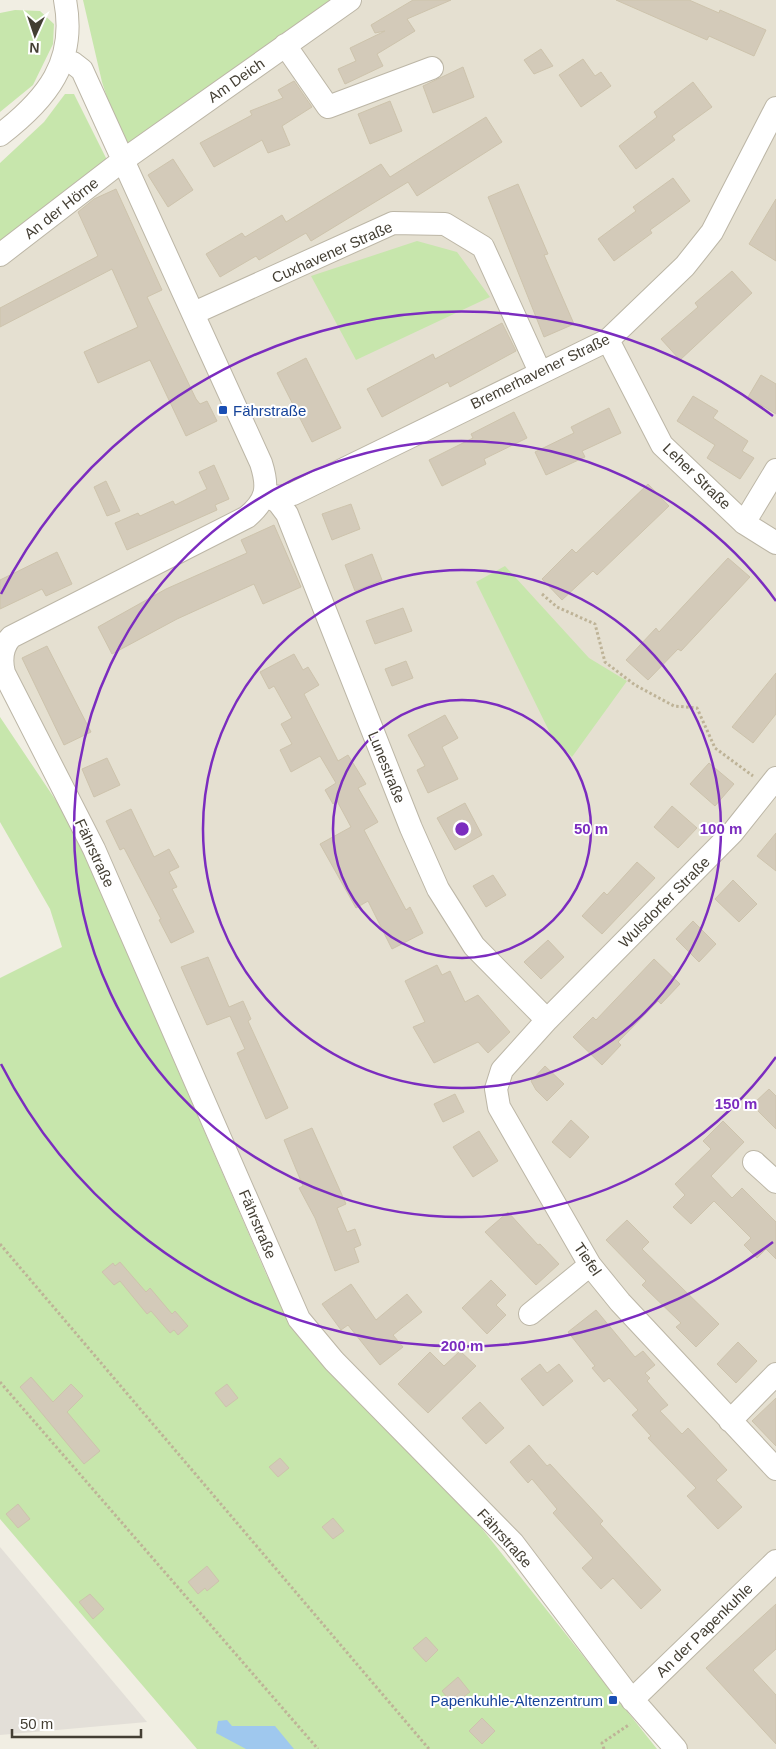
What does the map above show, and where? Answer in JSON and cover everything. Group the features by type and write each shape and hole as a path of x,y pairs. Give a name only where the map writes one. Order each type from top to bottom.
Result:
{"street":[{"path":"0,135 25,116 55,78 63,60 68,39 65,0"},
{"name":"Am Deich","path":"122,161 350,0"},
{"path":"285,45 328,107 432,68"},
{"path":"63,60 73,63 82,70 261,463 266,478 265,495"},
{"name":"Bremerhavener Straße","path":"265,495 280,497 293,494 608,340 685,266 712,232 776,108"},
{"name":"An der Hörne","path":"0,255 122,161"},
{"name":"Cuxhavener Straße","path":"194,313 394,223 445,224 483,248 540,372"},
{"name":"Leher Straße","path":"608,340 662,445 744,523 776,543"},
{"path":"744,523 776,470"},
{"name":"Fährstraße","path":"265,495 260,506 247,517 11,637 7,641 1,657 4,673 94,849 299,1319 334,1361 513,1543 638,1706 676,1749"},
{"name":"Lunestraße","path":"265,495 278,502 287,514 411,828 438,889 474,946 547,1020"},
{"name":"Wulsdorfer Straße","path":"547,1020 733,832 772,783"},
{"name":"Tiefel","path":"547,1020 502,1070 496,1089 499,1107 590,1265 620,1302 776,1469"},
{"path":"754,1162 776,1182"},
{"path":"530,1314 590,1265"},
{"path":"730,1421 776,1374"},
{"name":"An der Papenkuhle","path":"638,1706 776,1561"}],"path":[{"path":"542,594 557,607 596,624 605,662 635,685 674,706 697,708 715,748 772,783"},
{"path":"0,1244 429,1749"},
{"path":"0,1382 318,1749"},
{"path":"604,1749 602,1743 638,1706"}],"shaded area":[{"path":"363,0 776,0 776,1749 684,1749 338,1355 298,1303 125,902 17,673 0,656 0,264 132,162"},
{"path":"0,1547 147,1722 0,1735"}],"green space":[{"path":"83,0 337,0 135,145 122,143 102,82"},
{"path":"15,10 40,11 54,24 53,44 33,85 0,112 0,13"},
{"path":"65,94 74,94 109,164 0,248 0,163 44,122"},
{"path":"417,241 457,252 490,297 356,360 311,276"},
{"path":"505,566 589,658 627,681 572,757 551,735 476,582"},
{"path":"0,717 71,823 267,1276 305,1340 468,1511 657,1749 197,1749 0,1519 0,978 62,947 50,909 0,822"}],"water":[{"path":"227,1720 232,1726 275,1726 294,1749 246,1749 216,1733 218,1721"}],"building":[{"path":"413,0 451,0 407,19 415,31 377,54 383,66 345,84 338,69 356,61 350,48 385,31 375,33 371,25"},
{"path":"616,0 689,0 719,13 720,10 766,30 754,56 709,36 707,40"},
{"path":"541,49 553,66 534,74 524,60"},
{"path":"583,59 595,76 601,72 611,86 581,107 559,75"},
{"path":"463,67 474,97 433,113 423,86"},
{"path":"294,81 312,107 282,126 290,145 268,153 262,140 214,167 200,143 252,115 250,111 283,98 278,90"},
{"path":"693,82 712,107 672,136 675,140 636,169 619,146 657,117 654,112"},
{"path":"390,101 402,131 370,144 358,114"},
{"path":"486,117 502,142 417,196 408,182 311,241 306,233 259,260 256,256 220,277 206,254 242,233 245,237 282,215 286,222 381,164 390,177"},
{"path":"173,159 193,190 168,207 148,175"},
{"path":"673,178 690,201 650,230 652,233 614,261 598,239 636,211 633,207"},
{"path":"518,184 548,254 544,255 574,324 544,337 488,197"},
{"path":"116,189 162,290 147,297 196,399 200,404 207,401 217,421 186,436 150,360 98,383 84,352 138,327 112,269 0,327 0,308 98,256 78,212 94,199"},
{"path":"776,199 776,261 749,244"},
{"path":"732,271 752,293 680,360 661,339 698,307 695,303"},
{"path":"502,323 516,351 450,387 448,382 382,417 367,389 433,354 435,359"},
{"path":"306,358 341,428 312,442 277,373"},
{"path":"761,375 776,384 776,414 748,397"},
{"path":"693,396 718,411 713,418 748,441 742,451 754,458 740,479 707,458 715,445 677,421"},
{"path":"609,408 621,433 582,451 585,457 546,475 535,452 574,433 571,427"},
{"path":"514,412 527,438 484,459 486,464 442,486 429,460 473,438 471,434"},
{"path":"214,465 229,499 215,505 217,510 127,550 115,523 138,513 140,516 173,501 175,505 207,489 199,472"},
{"path":"106,481 120,511 107,516 94,487"},
{"path":"648,484 669,506 597,575 593,571 562,600 542,579 572,549 576,553"},
{"path":"351,504 360,529 332,540 322,514"},
{"path":"274,525 301,587 263,604 254,584 177,619 112,654 98,627 166,589 247,553 241,540"},
{"path":"57,552 72,584 46,596 42,589 0,609 0,580"},
{"path":"372,554 382,580 355,591 345,565"},
{"path":"728,558 750,577 681,651 678,649 648,680 626,660 656,628 659,632"},
{"path":"403,608 412,631 375,644 366,621"},
{"path":"47,646 91,732 64,745 22,658"},
{"path":"294,654 303,670 308,667 319,685 304,694 338,761 348,755 366,784 358,788 378,822 364,830 406,910 410,907 423,933 392,949 368,901 356,908 320,844 351,827 337,801 333,804 325,790 336,783 320,756 291,772 280,750 292,744 281,724 292,718 274,686 269,689 260,672"},
{"path":"406,661 413,678 392,686 385,669"},
{"path":"776,673 776,714 753,743 732,727"},
{"path":"445,715 458,738 442,747 458,779 428,793 417,770 425,766 408,735"},
{"path":"107,758 120,785 94,797 82,769"},
{"path":"709,763 734,784 715,806 690,784"},
{"path":"465,803 482,835 455,850 437,818"},
{"path":"672,806 697,828 678,848 654,827"},
{"path":"131,809 154,857 169,849 179,867 169,872 177,887 172,889 194,932 171,943 159,920 161,919 124,848 120,850 106,821"},
{"path":"776,833 776,871 757,856"},
{"path":"637,862 655,878 602,934 582,916 604,892 607,895"},
{"path":"493,875 506,895 486,907 473,886"},
{"path":"733,880 757,904 739,922 715,899"},
{"path":"693,921 716,944 699,962 676,939"},
{"path":"548,940 564,957 541,979 524,962"},
{"path":"208,957 229,1007 243,1001 251,1019 248,1021 288,1108 266,1119 237,1053 245,1049 230,1016 207,1025 181,967"},
{"path":"654,959 680,984 661,1004 658,1001 618,1042 621,1045 602,1065 573,1037 593,1017 596,1020"},
{"path":"437,965 442,975 450,971 465,1002 478,995 510,1032 488,1053 478,1042 434,1063 413,1027 425,1022 405,981"},
{"path":"545,1066 564,1084 547,1101 536,1090 531,1081"},
{"path":"769,1089 776,1096 776,1129 752,1105"},
{"path":"455,1094 464,1112 443,1122 434,1104"},
{"path":"571,1120 589,1137 570,1158 552,1142"},
{"path":"723,1121 744,1142 711,1176 732,1198 742,1188 776,1222 776,1259 766,1249 757,1258 744,1245 751,1238 714,1201 691,1224 673,1207 685,1195 675,1184 711,1149 703,1141"},
{"path":"312,1128 346,1204 337,1208 347,1232 355,1229 361,1245 354,1248 359,1262 335,1271 315,1218 299,1188 303,1186 284,1140"},
{"path":"479,1131 498,1161 473,1177 453,1147"},
{"path":"508,1212 538,1245 540,1244 559,1264 536,1285 485,1232"},
{"path":"627,1220 649,1242 642,1249 719,1324 696,1347 676,1327 681,1323 642,1285 646,1281 606,1240"},
{"path":"120,1262 146,1292 150,1288 172,1314 175,1311 188,1326 178,1335 174,1330 170,1333 151,1311 147,1314 120,1281 114,1285 102,1272 113,1263 115,1266"},
{"path":"491,1280 506,1295 496,1305 506,1315 487,1334 462,1308"},
{"path":"351,1284 376,1320 407,1294 422,1312 393,1335 403,1347 380,1365 348,1325 341,1330 322,1304"},
{"path":"596,1310 635,1357 643,1351 655,1365 645,1373 650,1378 647,1381 668,1405 660,1411 682,1434 688,1428 727,1470 716,1480 742,1507 718,1529 687,1496 696,1488 648,1438 651,1436 632,1415 638,1410 609,1378 604,1382 592,1368 595,1366 568,1332"},
{"path":"738,1342 757,1361 736,1383 717,1364"},
{"path":"460,1351 476,1366 428,1413 398,1384 430,1352 444,1366"},
{"path":"540,1364 547,1373 559,1364 573,1381 543,1406 521,1379"},
{"path":"31,1377 53,1402 71,1384 83,1396 67,1412 100,1451 84,1464 20,1387"},
{"path":"227,1384 238,1398 226,1407 215,1393"},
{"path":"776,1398 776,1446 752,1421"},
{"path":"480,1402 504,1428 486,1444 462,1418"},
{"path":"529,1445 547,1466 550,1464 603,1521 600,1524 661,1590 641,1609 613,1578 601,1589 582,1568 593,1558 553,1513 557,1509 532,1479 528,1483 510,1462"},
{"path":"280,1458 289,1468 278,1477 269,1467"},
{"path":"18,1504 30,1519 18,1528 6,1514"},
{"path":"333,1518 344,1531 333,1539 322,1527"},
{"path":"207,1566 219,1581 207,1591 205,1588 198,1594 188,1582"},
{"path":"90,1594 104,1609 93,1619 79,1602"},
{"path":"776,1604 776,1649 753,1670 776,1695 776,1744 706,1668"},
{"path":"426,1637 438,1650 426,1662 413,1648"},
{"path":"458,1677 470,1692 453,1705 442,1691"},
{"path":"482,1718 495,1731 482,1744 469,1731"}],"place":[{"name":"Fährstraße","path":"223,410"},
{"name":"Papenkuhle-Altenzentrum","path":"613,1700"}]}
